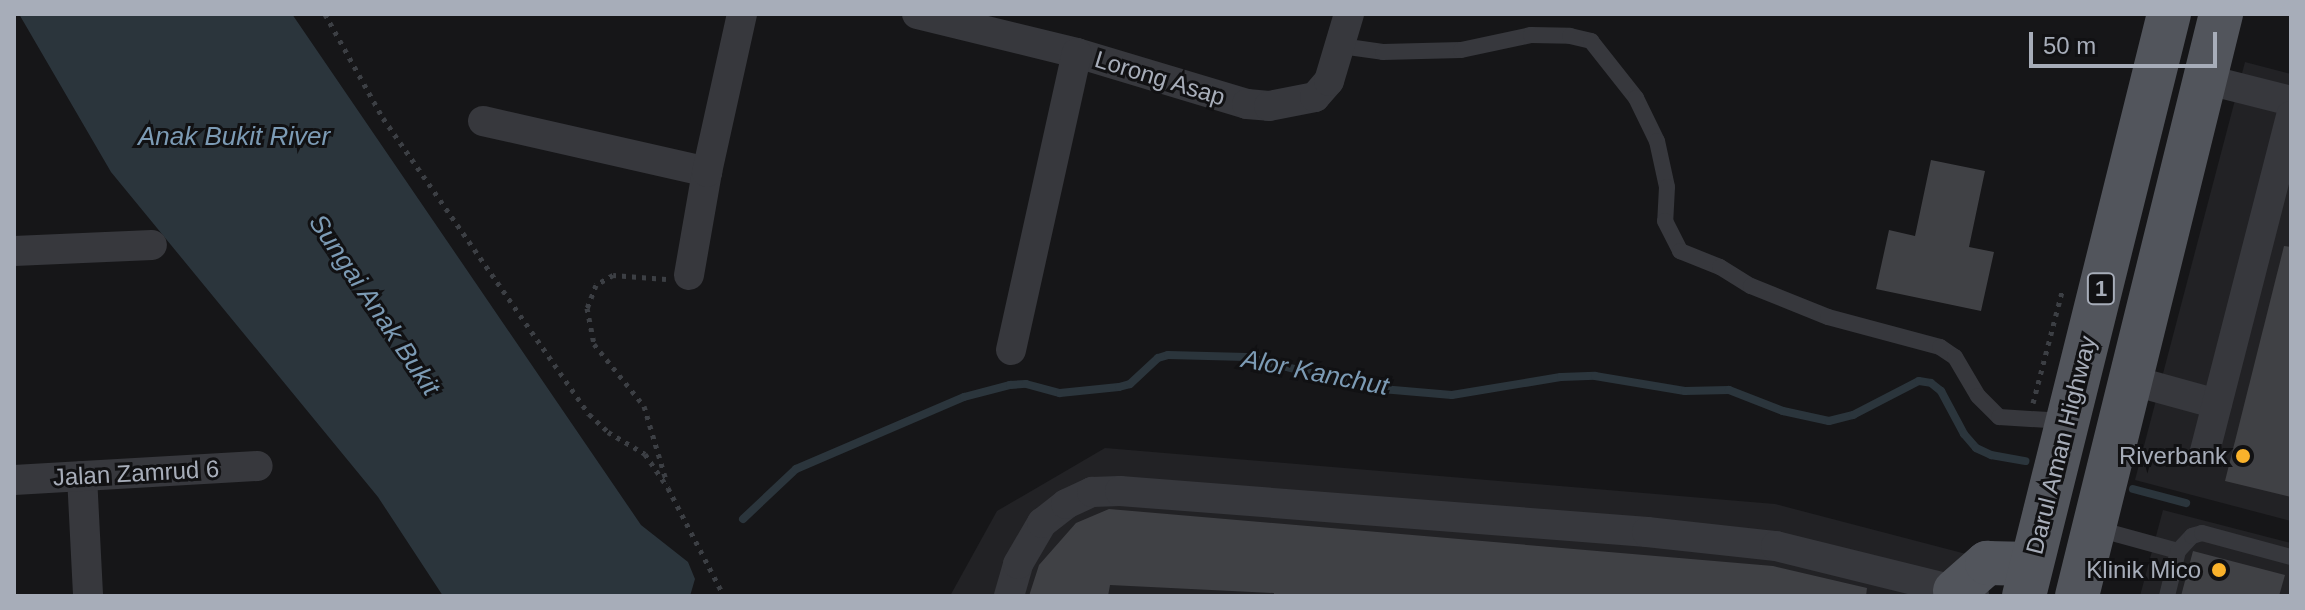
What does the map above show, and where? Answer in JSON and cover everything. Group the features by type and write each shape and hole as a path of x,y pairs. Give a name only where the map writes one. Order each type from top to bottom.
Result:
{"main road":[{"name":"Darul Aman Highway","path":"2028,580 2169,14"},
{"name":"Darul Aman Highway","path":"2077,596 2221,14"},
{"path":"1963,594 1987,563 2028,580"}],"street":[{"path":"689,275 707,172 742,14"},
{"name":"Lorong Asap","path":"917,14 1077,53 1247,104 1269,106 1315,97 1329,81 1349,14"},
{"path":"1011,350 1077,53"},
{"path":"2204,79 2291,101"},
{"path":"2205,451 2291,116"},
{"path":"483,121 707,172"},
{"path":"14,251 152,245"},
{"path":"2130,380 2217,404"},
{"name":"Jalan Zamrud 6","path":"14,480 258,466"},
{"path":"82,476 88,596"},
{"path":"1009,596 1018,564 1042,523 1066,504 1092,492 1120,491 1647,532 1776,546 1963,594"}],"lane":[{"path":"1341,46 1383,52 1461,50 1531,35 1570,36 1591,41 1636,98 1657,141 1667,187 1665,221 1680,251 1720,267 1751,286 1828,317 1940,347 1955,357 1978,396 1999,417 2068,421"},
{"path":"2093,527 2178,551"},
{"path":"2167,596 2178,551 2192,536 2202,533 2291,557"}],"path":[{"path":"325,14 383,118 589,414 608,432 645,454 668,488 724,596"},
{"path":"668,488 644,406 594,344 587,308 596,285 613,275 674,279 689,275"}],"shaded area":[{"path":"2245,62 2291,74 2291,521 2135,480"},
{"path":"1105,448 1775,504 1993,561 1984,596 950,596 997,511"},
{"path":"2163,510 2291,543 2291,596 2140,596"}],"water":[{"name":"Anak Bukit River","path":"19,14 292,14 641,525 688,562 695,579 690,596 443,596 378,497 111,172"}],"building":[{"path":"1931,160 1985,171 1969,247 1994,252 1981,311 1876,289 1889,230 1915,236"},
{"path":"2284,246 2291,247 2291,497 2225,481"},
{"path":"1109,509 1773,566 1867,588 1866,596 1274,596 1274,593 1110,585 1108,596 1029,596 1039,565 1076,523"},
{"path":"2193,551 2285,575 2279,596 2181,596"}],"waterway":[{"name":"Alor Kanchut","path":"743,519 796,469 964,397 1010,385 1026,384 1060,393 1119,387 1130,384 1158,358 1168,355 1247,357 1370,388 1452,395 1561,377 1595,376 1685,391 1729,390 1783,411 1829,421 1853,415 1919,381 1931,383 1941,391 1964,434 1976,448 1991,455 2025,461"},
{"name":"Alor Kanchut","path":"2133,489 2186,503"}],"place":[{"name":"Riverbank","path":"2243,456"},
{"name":"Klinik Mico","path":"2219,570"}],"water label":[{"name":"Sungai Anak Bukit","path":"374,305"}]}
